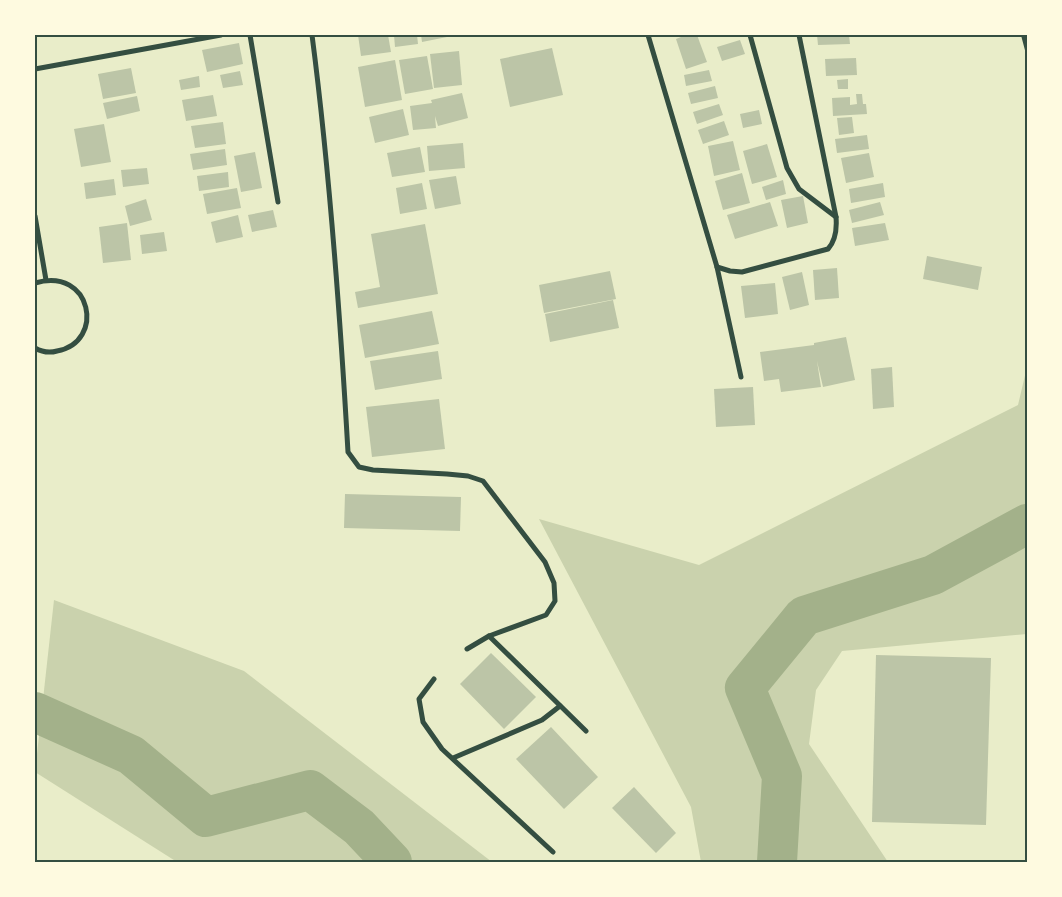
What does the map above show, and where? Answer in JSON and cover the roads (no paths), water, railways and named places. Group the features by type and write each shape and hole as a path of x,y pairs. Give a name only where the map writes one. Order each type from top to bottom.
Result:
{"street":[{"path":"35,69 221,35"},
{"path":"250,35 278,202"},
{"path":"312,35 321,102 336,271 348,452 359,466 373,470 447,474 483,480 545,562 554,582 555,601 546,615 489,636 467,649"},
{"path":"648,35 717,267 741,377"},
{"path":"750,35 787,168 799,189 836,217"},
{"path":"717,267 742,272 828,249 832,244 837,228 836,217 799,35"},
{"path":"35,216 46,280"},
{"path":"35,283 46,280 58,280 69,284 78,292 84,302 87,313 86,325 82,336 74,344 64,350 52,352 35,348"},
{"path":"489,636 586,732"},
{"path":"434,679 419,699 423,722 442,749 553,852"},
{"path":"453,758 542,720 560,706"}],"lane":[{"path":"1023,35 1027,50"}],"waterway":[{"path":"777,862 782,776 745,688 804,616 933,575 1027,524"},
{"path":"35,712 131,755 206,817 310,790 359,827 392,862"}]}
